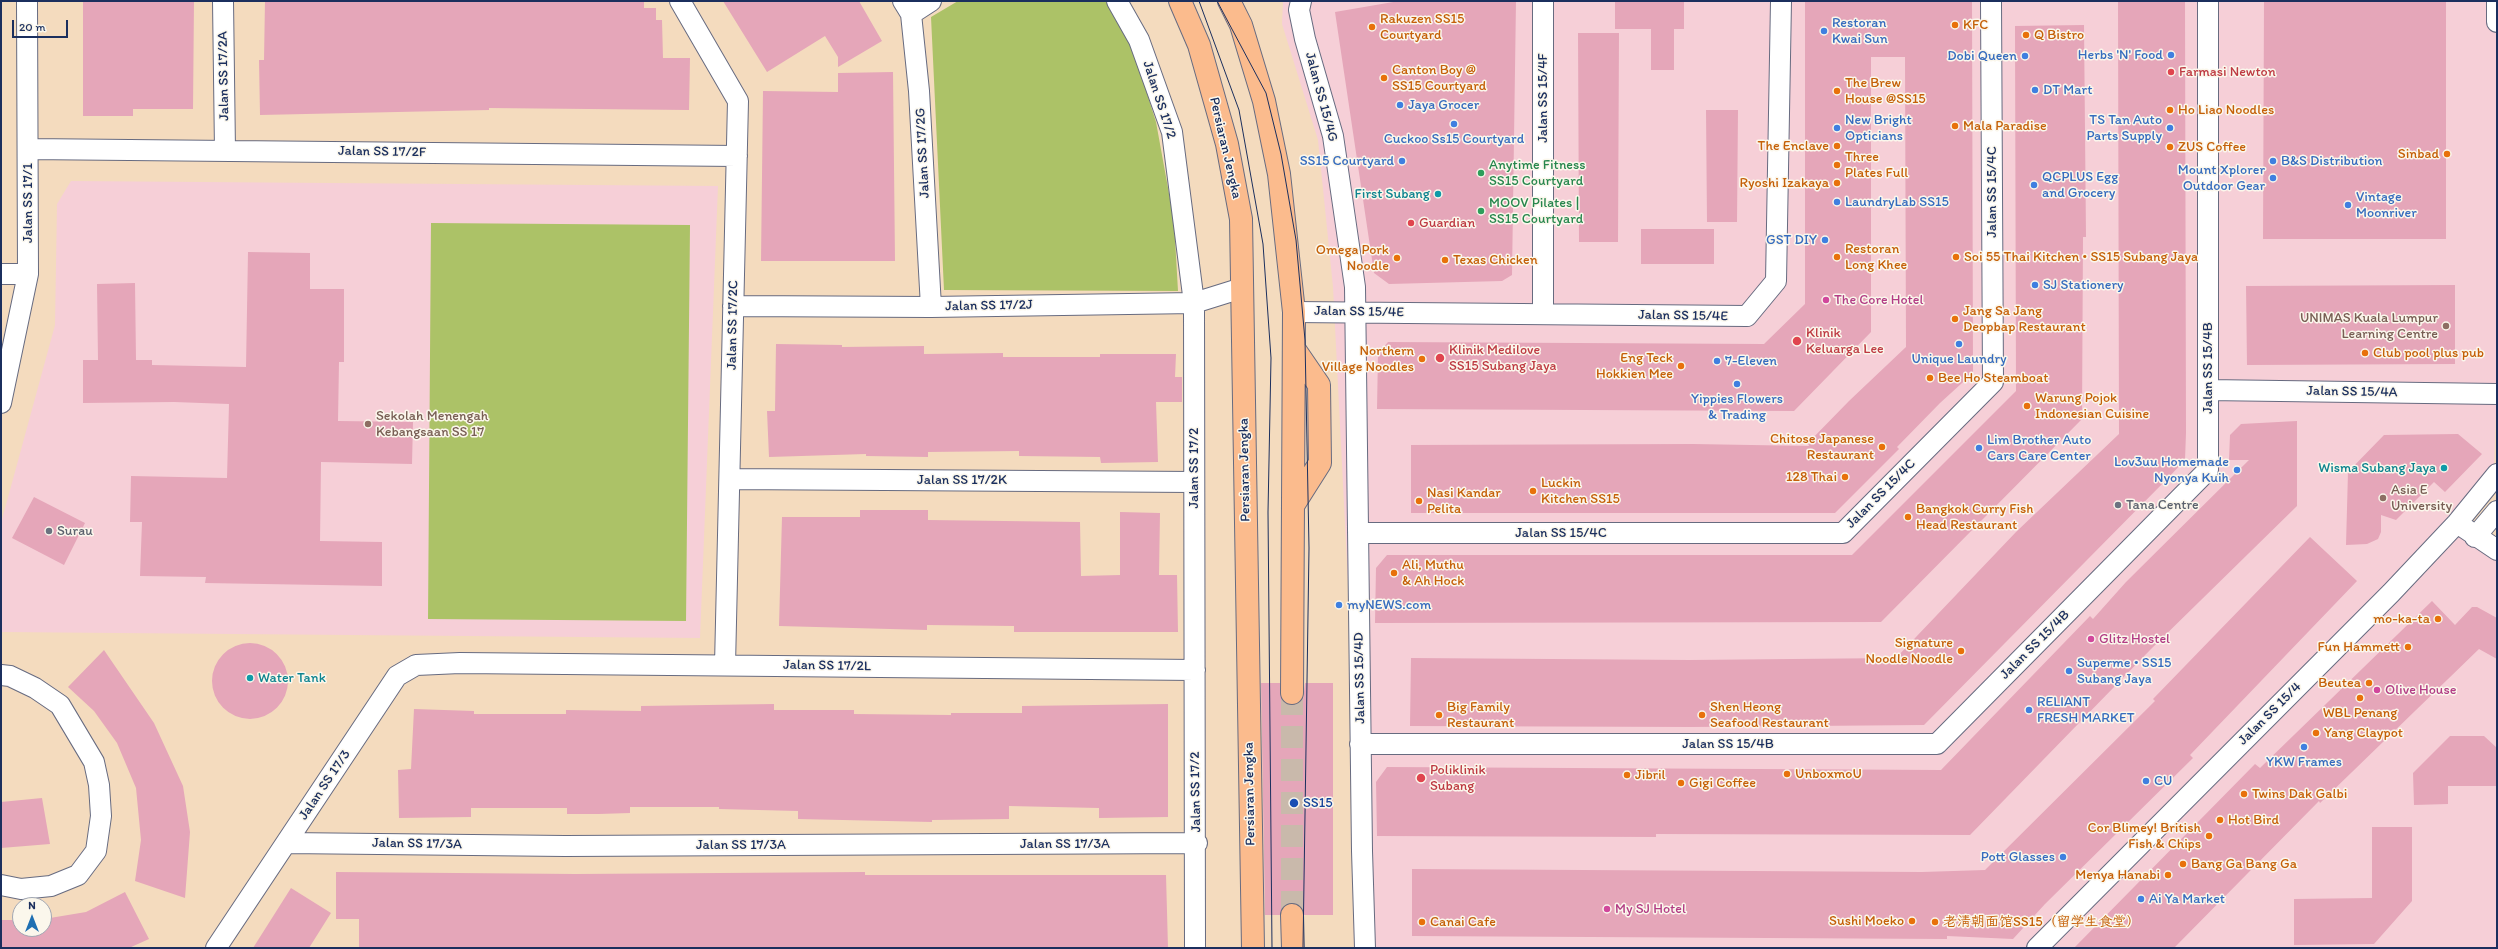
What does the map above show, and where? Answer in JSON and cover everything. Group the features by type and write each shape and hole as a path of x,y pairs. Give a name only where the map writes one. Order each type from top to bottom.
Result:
{"main road":[{"name":"Persiaran Jengka","path":"1180,1 1199,45 1227,144 1241,219 1253,948"},
{"path":"1229,1 1241,25 1264,101 1279,174 1294,312 1295,350 1319,385 1320,463 1294,504 1292,693"},
{"path":"1292,915 1293,948"}],"street":[{"name":"Jalan SS 17/1","path":"1,403 28,274 27,1"},
{"name":"Jalan SS 17/2A","path":"223,1 225,151"},
{"name":"Jalan SS 17/2C","path":"680,1 738,101 726,665"},
{"path":"907,7 931,1"},
{"name":"Jalan SS 17/2","path":"1117,1 1139,40 1172,132 1194,303 1197,843 1195,948"},
{"name":"Jalan SS 15/4G","path":"1301,1 1299,10 1305,39 1333,136 1355,287 1356,312"},
{"name":"Jalan SS 15/4F","path":"1543,1 1543,314"},
{"name":"Jalan SS 15/4E","path":"1294,312 1747,316 1776,281 1781,1"},
{"name":"Jalan SS 15/4C","path":"1358,534 1843,533 1993,382 1991,1"},
{"name":"Jalan SS 15/4B","path":"1360,744 1937,744 2208,470 2208,1"},
{"path":"2497,1 2497,22"},
{"name":"Jalan SS 17/2G","path":"907,7 919,91 931,307"},
{"name":"Jalan SS 17/2F","path":"28,149 737,156"},
{"path":"1,274 28,274"},
{"name":"Jalan SS 17/2J","path":"734,306 931,307 1194,303 1242,288"},
{"name":"Jalan SS 15/4D","path":"1356,312 1360,744 1365,948"},
{"name":"Jalan SS 15/4A","path":"2208,390 2497,394"},
{"name":"Jalan SS 15/4","path":"2037,948 2391,593 2457,523 2497,474"},
{"name":"Jalan SS 17/2K","path":"730,479 1194,482"},
{"path":"2476,537 2497,511"},
{"path":"2457,523 2497,550"},
{"name":"Jalan SS 17/2L","path":"460,663 1195,670"},
{"name":"Jalan SS 17/3","path":"216,948 397,676 416,665 460,663"},
{"path":"1,675 10,676 35,688 60,705 94,762 99,785 101,816 96,851 78,875 51,886 21,889 1,885"},
{"name":"Jalan SS 17/3A","path":"286,843 565,846 1197,843"}],"shaded area":[{"path":"1283,1 2497,1 2497,381 2494,469 2443,525 2497,560 2497,948 1354,948 1351,642 1333,287 1318,140 1282,24"},
{"name":"Sekolah Menengah Kebangsaan SS 17","path":"71,181 718,186 700,638 1,632 1,523 55,325 57,204"}],"green space":[{"path":"958,1 1108,1 1128,33 1156,122 1174,221 1178,291 944,290 931,17"},
{"path":"431,223 690,225 686,621 428,619"}],"building":[{"path":"83,1 194,1 193,109 133,109 133,116 83,116"},
{"path":"265,1 644,1 644,8 656,8 656,20 662,20 663,58 690,58 689,110 489,108 489,110 260,115 259,60 264,60"},
{"path":"723,1 859,1 882,41 838,67 838,57 825,36 767,72"},
{"name":"First Subang","path":"1399,1 1516,1 1512,275 1502,281 1389,284 1374,273 1335,12"},
{"path":"1615,1 1684,1 1684,29 1674,29 1674,70 1651,70 1651,29 1615,29"},
{"path":"1805,1 1972,1 1973,373 1940,403 1897,447 1899,449 1835,513 1411,513 1411,445 1693,444 1809,446 1808,443 1849,401 1906,347 1905,57 1871,57 1871,332 1794,411 1377,409 1378,354 1388,342 1764,344 1805,304"},
{"path":"2118,1 2185,1 2185,460 2166,480 1924,725 1691,727 1410,726 1411,658 1690,660 1896,658 2016,532 2119,434"},
{"path":"2264,1 2446,1 2446,239 2263,239"},
{"path":"2084,25 2086,237 2083,237 2082,419 1881,622 1375,623 1376,568 1387,555 1852,555 2016,391 2015,26"},
{"path":"1578,33 1619,33 1618,242 1579,242"},
{"path":"893,72 895,261 761,261 763,91 838,92 838,73"},
{"path":"1706,110 1738,110 1737,222 1707,222"},
{"path":"1641,229 1714,229 1714,264 1641,264"},
{"path":"248,252 310,253 310,289 344,289 344,362 339,362 338,421 413,422 412,464 321,462 320,541 382,542 382,586 205,583 206,577 140,576 142,522 130,522 131,476 227,478 229,404 174,402 83,403 83,360 98,360 97,284 135,283 136,360 152,360 152,365 246,367"},
{"path":"2455,285 2455,364 2247,365 2246,286"},
{"path":"776,344 842,345 842,347 924,346 924,354 1003,353 1003,357 1100,357 1100,354 1176,354 1175,377 1182,377 1182,402 1156,402 1158,462 1101,463 1100,457 1019,456 1019,451 928,452 928,457 866,456 866,454 769,457 767,411 775,411"},
{"path":"2297,421 2297,506 2151,649 1970,835 1656,834 1656,837 1377,836 1376,782 1387,767 1941,770 2090,616 2093,619 2126,582 2249,460 2229,460 2230,435 2241,424"},
{"name":"Asia E University","path":"2458,434 2482,454 2445,492 2434,482 2396,520 2381,515 2381,532 2378,539 2367,544 2346,545 2348,472 2384,435"},
{"name":"Surau","path":"34,497 85,523 64,565 12,538"},
{"path":"860,510 928,510 928,520 1080,522 1081,576 1120,575 1120,512 1160,513 1159,575 1177,575 1178,632 1014,632 1014,626 927,625 927,630 779,626 782,517 860,517"},
{"path":"2310,537 2357,581 2190,755 2193,758 2045,904 2013,939 1947,936 1947,939 1412,936 1412,869 1922,872 1985,870 2155,701 2153,699"},
{"path":"2432,601 2455,625 2472,607 2477,607 2497,618 2497,659 2479,649 2320,803 2319,801 2174,948 2074,948 2255,764 2260,768"},
{"name":"Water Tank","path":"243,643 257,643 271,649 282,660 288,674 288,688 285,696 277,708 271,713 257,719 243,719 229,713 218,702 212,688 212,674 218,660 229,649"},
{"path":"104,650 154,723 183,786 190,832 185,898 135,881 141,840 136,788 117,743 94,711 68,687"},
{"name":"SS15","path":"1261,683 1280,683 1281,699 1292,705 1303,700 1305,683 1333,683 1333,915 1304,915 1302,908 1292,903 1285,905 1280,915 1265,915"},
{"path":"774,704 774,710 854,710 854,714 951,715 951,713 1022,713 1022,706 1168,704 1168,817 1099,818 1099,808 1009,806 1009,819 932,820 932,822 798,819 798,811 719,809 719,807 630,807 630,813 599,814 567,814 567,808 471,808 471,817 399,818 398,770 411,769 414,709 474,711 474,714 566,714 566,710 641,711 641,706"},
{"path":"2450,736 2484,736 2497,748 2497,786 2448,786 2448,804 2414,805 2413,773"},
{"path":"42,798 50,844 1,848 1,802"},
{"path":"2372,827 2412,827 2412,901 2374,944 2294,945 2294,899 2372,898"},
{"path":"336,872 576,874 865,872 865,875 1166,875 1168,948 359,948 359,919 336,919"},
{"path":"291,888 331,913 309,948 253,948"},
{"path":"125,892 149,939 129,948 1,948 1,920 12,920 12,937 52,937 52,918 86,912"}],"tunnel":[{"path":"1292,693 1292,915"}],"tram line":[{"path":"1199,1 1239,110 1263,244 1271,358 1268,512 1272,948"},
{"path":"1217,1 1266,93 1281,154 1296,240 1305,340 1309,548 1303,948"}],"place":[{"name":"KFC","path":"1955,25"},
{"name":"Rakuzen SS15 Courtyard","path":"1372,27"},
{"name":"Restoran Kwai Sun","path":"1824,31"},
{"name":"Q Bistro","path":"2026,35"},
{"name":"Herbs 'N' Food","path":"2171,55"},
{"name":"Dobi Queen","path":"2025,56"},
{"name":"Farmasi Newton","path":"2171,72"},
{"name":"Canton Boy @ SS15 Courtyard","path":"1384,78"},
{"name":"DT Mart","path":"2035,90"},
{"name":"The Brew House @SS15","path":"1837,91"},
{"name":"Jaya Grocer","path":"1400,105"},
{"name":"Ho Liao Noodles","path":"2170,110"},
{"name":"Cuckoo Ss15 Courtyard","path":"1454,124"},
{"name":"Mala Paradise","path":"1955,126"},
{"name":"New Bright Opticians","path":"1837,128"},
{"name":"TS Tan Auto Parts Supply","path":"2170,128"},
{"name":"The Enclave","path":"1837,146"},
{"name":"ZUS Coffee","path":"2170,147"},
{"name":"Sinbad","path":"2447,154"},
{"name":"SS15 Courtyard","path":"1402,161"},
{"name":"B&S Distribution","path":"2273,161"},
{"name":"Three Plates Full","path":"1837,165"},
{"name":"Anytime Fitness SS15 Courtyard","path":"1481,173"},
{"name":"Mount Xplorer Outdoor Gear","path":"2273,178"},
{"name":"Ryoshi Izakaya","path":"1837,183"},
{"name":"QCPLUS Egg and Grocery","path":"2034,185"},
{"name":"First Subang","path":"1438,194"},
{"name":"LaundryLab SS15","path":"1837,202"},
{"name":"Vintage Moonriver","path":"2348,205"},
{"name":"MOOV Pilates | SS15 Courtyard","path":"1481,211"},
{"name":"Guardian","path":"1411,223"},
{"name":"GST DIY","path":"1825,240"},
{"name":"Restoran Long Khee","path":"1837,257"},
{"name":"Soi 55 Thai Kitchen • SS15 Subang Jaya","path":"1956,257"},
{"name":"Omega Pork Noodle","path":"1397,258"},
{"name":"Texas Chicken","path":"1445,260"},
{"name":"SJ Stationery","path":"2035,285"},
{"name":"The Core Hotel","path":"1826,300"},
{"name":"Jang Sa Jang Deopbap Restaurant","path":"1955,319"},
{"name":"UNIMAS Kuala Lumpur Learning Centre","path":"2446,326"},
{"name":"Klinik Keluarga Lee","path":"1797,341"},
{"name":"Unique Laundry","path":"1959,344"},
{"name":"Club pool plus pub","path":"2365,353"},
{"name":"Klinik Medilove SS15 Subang Jaya","path":"1440,358"},
{"name":"Northern Village Noodles","path":"1422,359"},
{"name":"7-Eleven","path":"1717,361"},
{"name":"Eng Teck Hokkien Mee","path":"1681,366"},
{"name":"Bee Ho Steamboat","path":"1930,378"},
{"name":"Yippies Flowers & Trading","path":"1737,384"},
{"name":"Warung Pojok Indonesian Cuisine","path":"2027,406"},
{"name":"Sekolah Menengah Kebangsaan SS 17","path":"368,424"},
{"name":"Chitose Japanese Restaurant","path":"1882,447"},
{"name":"Lim Brother Auto Cars Care Center","path":"1979,448"},
{"name":"Wisma Subang Jaya","path":"2444,468"},
{"name":"Lov3uu Homemade Nyonya Kuih","path":"2237,470"},
{"name":"128 Thai","path":"1845,477"},
{"name":"Luckin Kitchen SS15","path":"1533,491"},
{"name":"Asia E University","path":"2383,498"},
{"name":"Nasi Kandar Pelita","path":"1419,501"},
{"name":"Tana Centre","path":"2118,505"},
{"name":"Bangkok Curry Fish Head Restaurant","path":"1908,517"},
{"name":"Surau","path":"49,531"},
{"name":"Ali, Muthu & Ah Hock","path":"1394,573"},
{"name":"myNEWS.com","path":"1339,605"},
{"name":"mo-ka-ta","path":"2438,619"},
{"name":"Glitz Hostel","path":"2091,639"},
{"name":"Fun Hammett","path":"2408,647"},
{"name":"Signature Noodle Noodle","path":"1961,651"},
{"name":"Superme • SS15 Subang Jaya","path":"2069,671"},
{"name":"Water Tank","path":"250,678"},
{"name":"Beutea","path":"2369,683"},
{"name":"Olive House","path":"2377,690"},
{"name":"WBL Penang","path":"2360,698"},
{"name":"RELIANT FRESH MARKET","path":"2029,710"},
{"name":"Big Family Restaurant","path":"1439,715"},
{"name":"Shen Heong Seafood Restaurant","path":"1702,715"},
{"name":"Yang Claypot","path":"2316,733"},
{"name":"YKW Frames","path":"2304,747"},
{"name":"UnboxmoU","path":"1787,774"},
{"name":"Jibril","path":"1627,775"},
{"name":"Poliklinik Subang","path":"1421,778"},
{"name":"CU","path":"2146,781"},
{"name":"Gigi Coffee","path":"1681,783"},
{"name":"Twins Dak Galbi","path":"2244,794"},
{"name":"SS15","path":"1294,803"},
{"name":"Hot Bird","path":"2220,820"},
{"name":"Cor Blimey! British Fish & Chips","path":"2209,836"},
{"name":"Pott Glasses","path":"2063,857"},
{"name":"Bang Ga Bang Ga","path":"2183,864"},
{"name":"Menya Hanabi","path":"2168,875"},
{"name":"Ai Ya Market","path":"2141,899"},
{"name":"My SJ Hotel","path":"1607,909"},
{"name":"Sushi Moeko","path":"1912,921"},
{"name":"Canai Cafe","path":"1422,922"},
{"name":"老清朝面馆SS15（留学生食堂）","path":"1935,922"}]}
